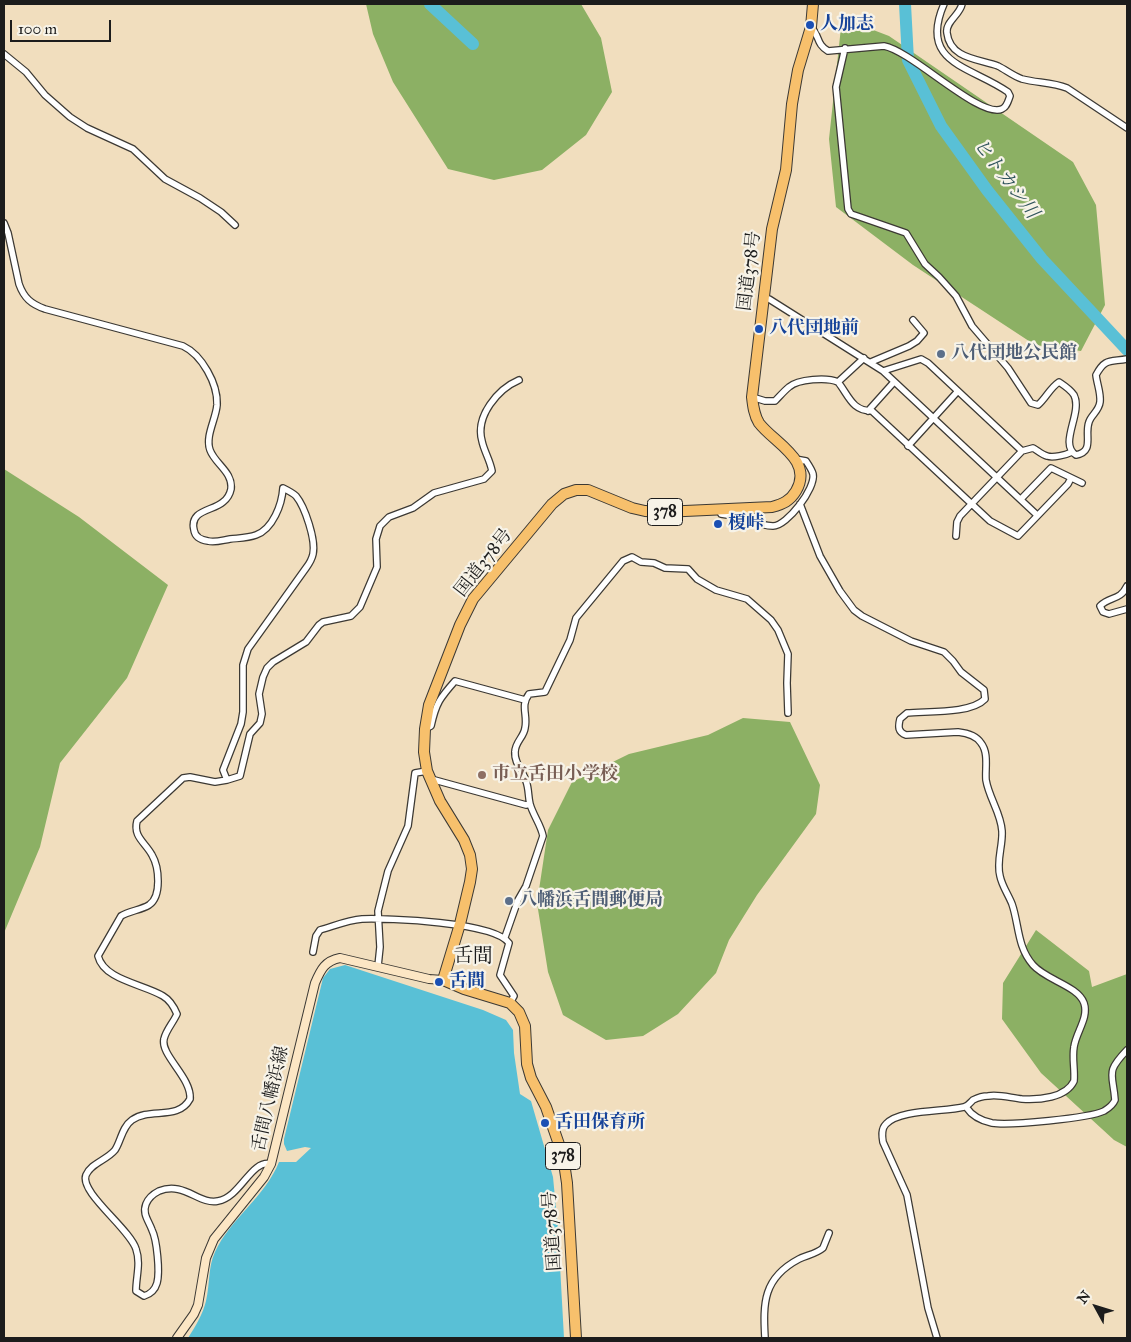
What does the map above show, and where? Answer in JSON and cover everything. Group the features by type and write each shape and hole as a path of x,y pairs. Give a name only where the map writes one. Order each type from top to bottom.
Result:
{"highway":[{"name":"国道378号","path":"443,980 460,924 472,869 470,855 464,840 440,802 429,775 424,752 425,729 429,705 435,687 460,625 473,600 552,504 564,494 576,490 588,490 632,508 663,512 772,507 783,504 792,498 800,484 801,470 795,459 787,448 765,431 753,409 752,397 772,229 786,170 793,97 798,70 811,27 813,4"},
{"path":"443,980 464,990 510,1003"},
{"name":"国道378号","path":"510,1003 519,1012 525,1026 527,1064 531,1078 546,1107 564,1156 576,1338"}],"main road":[{"name":"舌間八幡浜線","path":"177,1338 198,1305 206,1258 214,1239 253,1191 271,1164 320,969 331,960 340,958 443,980"}],"street":[{"path":"811,27 816,32 818,43 828,51 845,48 891,47 919,64 953,90 987,108 1001,110 1006,108 1010,96 1008,92 956,64 941,49 936,36 944,4"},
{"path":"962,4 960,11 946,30 950,44 956,51 966,57 1001,68 1020,78 1057,84 1067,88 1127,128"},
{"path":"845,48 836,87 848,209 851,214 906,233 925,264 956,296 972,326 1008,368 1031,404 1038,405 1044,400 1052,386 1059,382 1068,388 1074,396 1076,407 1068,446 1076,455 1082,454 1088,444 1089,422 1100,405 1096,375 1100,367 1107,361 1127,359"},
{"path":"4,54 26,72 45,95 70,117 87,128 133,149 165,179 200,198 221,212 235,225"},
{"path":"4,223 10,239 19,284 29,301 45,308 183,346 190,349 200,358 209,374 217,397 209,449 228,475 231,489 225,501 218,506 203,511 197,516 193,522 195,534 204,541 212,542 245,538 263,532 272,521 278,509 283,488 296,495 309,525 314,539 312,559 253,642 243,665 243,712 241,724 223,770 227,780"},
{"path":"763,297 871,362 1038,516"},
{"path":"871,362 918,341 924,333 913,320"},
{"path":"838,382 864,358"},
{"path":"882,371 920,360 928,363 1022,451"},
{"path":"752,397 765,401 774,401 790,386 799,383 819,379 831,379 838,382 855,407 860,410 872,411 990,521 1018,536 1072,478"},
{"path":"271,1164 265,1162 259,1165 234,1193 216,1202 204,1200 188,1192 175,1189 156,1192 148,1199 145,1216 153,1230 156,1243 157,1282 153,1291 144,1296 136,1291 138,1258 134,1242 94,1197 85,1181 89,1171 113,1152 131,1121 149,1114 178,1111 184,1108 190,1099 186,1083 163,1042 165,1033 174,1022 177,1014 173,1006 164,996 108,972 100,964 98,956 120,916 148,906 156,899 159,890 152,856 135,829 137,821 183,778 190,777 215,782 240,776 250,734 260,723 262,714 259,694 267,668 273,662 306,642 318,625 323,622 351,616 360,607 377,568 376,539 380,526 389,517 413,508 434,493 484,479 489,475 492,471 481,439 481,425 487,410 497,395 508,384 519,380"},
{"path":"868,411 894,382"},
{"path":"908,446 958,391"},
{"path":"956,536 957,522 1022,451 1033,448 1045,456 1072,452"},
{"path":"718,509 721,514 763,525 776,526 786,520 800,504 812,482 813,474 806,461 795,459"},
{"path":"1021,499 1051,468 1082,483"},
{"path":"800,504 820,556 840,591 854,610 911,641 944,652 961,672 984,690 985,699 976,706 962,709 907,713 900,719 899,729 901,733 906,735 966,733 981,742 985,753 988,788 1002,828 999,876 1012,904 1020,941 1028,958 1039,970 1046,976 1075,991 1084,1002 1084,1016 1073,1048 1074,1081 1067,1090 1051,1096 1028,1099 988,1095 974,1099 966,1107 920,1112 900,1117 886,1124 882,1135 890,1159 905,1187 928,1308 937,1338"},
{"path":"505,937 518,900 526,886 543,836 530,804 530,792 526,779 516,761 516,745 526,726 524,700 529,694 545,692 570,640 576,618 623,561 632,557 641,562 654,562 665,568 688,570 697,579 716,590 747,599 771,620 778,630 788,654 788,713"},
{"path":"1127,586 1120,597 1100,606 1103,612 1109,614 1127,609"},
{"path":"425,729 431,726 434,708 438,700 455,681 524,700"},
{"path":"378,966 380,947 378,911 388,871 408,826 415,773 429,775 526,805 530,804"},
{"path":"314,952 316,936 320,930 351,920 378,919 460,924 483,929 505,937 508,943 500,976 514,996 510,1003"},
{"path":"966,1107 976,1116 999,1124 1092,1115 1104,1111 1111,1107 1116,1100 1111,1082 1113,1067 1127,1050"},
{"path":"765,1338 765,1303 767,1292 772,1282 777,1275 792,1263 823,1248 829,1234"}],"green space":[{"path":"366,4 581,4 601,38 612,92 586,135 542,170 494,180 448,169 393,82 373,34"},
{"path":"842,18 889,36 1073,162 1096,205 1105,305 1081,351 1035,345 913,265 836,207 829,139"},
{"path":"4,469 79,517 168,585 127,678 60,763 40,847 4,933"},
{"path":"743,718 790,722 820,785 816,814 757,895 729,940 716,973 678,1014 643,1036 606,1040 563,1015 548,972 537,903 548,830 572,782 629,754 708,735"},
{"path":"1036,930 1089,971 1092,987 1127,974 1127,1147 1114,1140 1041,1073 1002,1019 1003,983"}],"water":[{"path":"345,965 483,1010 506,1020 513,1030 514,1053 520,1094 531,1101 553,1177 564,1338 188,1338 205,1306 211,1264 221,1240 257,1197 273,1175 279,1162 296,1162 311,1148 305,1147 287,1151 284,1139 323,978 330,969"}],"waterway":[{"path":"430,4 473,44"},
{"name":"ヒトカシ川","path":"905,4 908,60 941,126 987,190 1042,259 1127,350"}],"place":[{"name":"人加志","path":"810,25"},
{"name":"八代団地前","path":"759,329"},
{"name":"八代団地公民館","path":"941,354"},
{"name":"榎峠","path":"718,524"},
{"name":"市立舌田小学校","path":"482,775"},
{"name":"八幡浜舌間郵便局","path":"509,901"},
{"name":"舌間","path":"439,982"},
{"name":"舌田保育所","path":"545,1123"}],"district":[{"name":"舌間","path":"473,957"}]}
